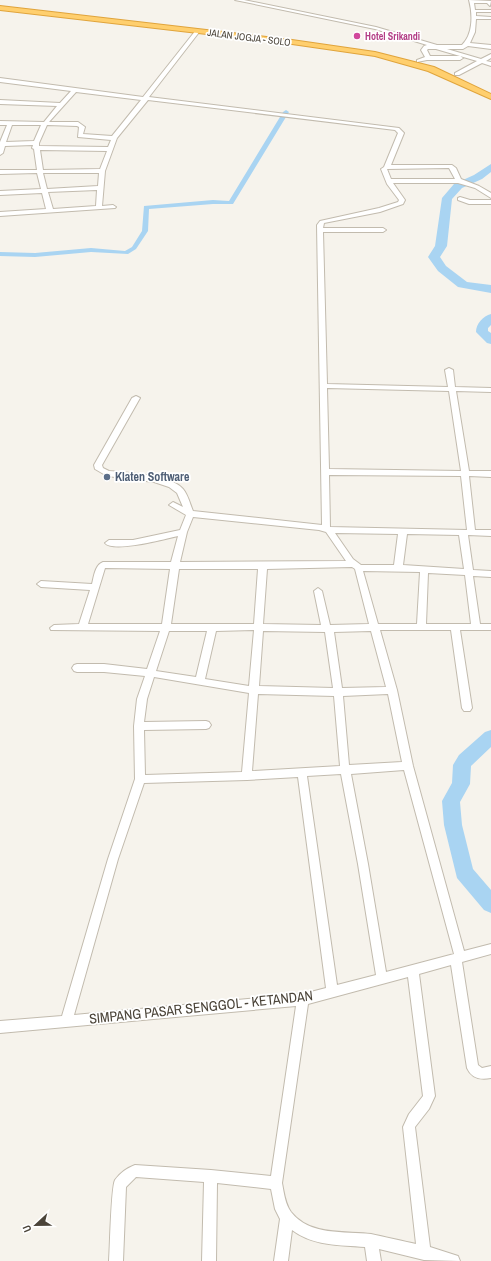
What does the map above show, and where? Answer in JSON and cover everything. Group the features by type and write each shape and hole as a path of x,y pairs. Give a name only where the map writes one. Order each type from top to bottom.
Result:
{"highway":[{"path":"0,4 356,46 419,61 457,74 491,91"},
{"name":"JALAN JOGJA - SOLO","path":"0,8 343,49 398,59 449,76 491,97"}],"street":[{"path":"237,0 376,28 435,47 470,56 481,62 491,64"},
{"path":"428,58 424,53 424,48 463,47 466,44 474,25 474,11 472,2 491,5"},
{"path":"474,11 491,11"},
{"path":"474,17 491,18"},
{"path":"99,208 102,171 114,138 198,31"},
{"path":"466,44 491,47"},
{"path":"419,61 428,58 470,56"},
{"path":"457,74 491,56"},
{"path":"0,80 397,130 401,133 387,167 450,166 453,168 458,180 462,182"},
{"path":"50,211 35,145 46,123 75,90"},
{"path":"0,102 62,105"},
{"path":"0,123 78,124 82,127 82,137 114,138"},
{"path":"0,153 2,143 10,123"},
{"path":"2,143 109,149"},
{"path":"384,169 389,181 402,200 401,203 380,210 322,222 320,225 323,386 328,530 359,572 392,690 408,766 458,958 473,1068 481,1074 491,1072"},
{"path":"0,193 45,190 71,180 102,171"},
{"path":"0,172 40,172 101,188"},
{"path":"389,181 462,182 477,187 491,196"},
{"path":"460,199 470,202 491,202"},
{"path":"0,214 113,207"},
{"path":"320,230 383,230"},
{"path":"449,370 465,473 469,573 476,626"},
{"path":"323,386 491,390"},
{"path":"66,1021 113,859 140,779 139,726 142,698 166,627 175,565 183,532 190,514 181,492 173,486 160,481 107,473 99,469 98,465 136,398"},
{"path":"326,472 491,474"},
{"path":"173,505 190,514 328,530 491,533"},
{"path":"398,568 403,531"},
{"path":"109,543 133,542 183,532"},
{"path":"83,627 100,567 103,565 356,566 491,574"},
{"path":"247,776 263,566"},
{"path":"422,626 424,570"},
{"path":"41,584 95,587"},
{"path":"318,591 327,629 338,692 345,771 363,864 382,979"},
{"path":"54,628 258,627 327,629 422,626 455,628 476,626 491,627"},
{"path":"200,681 212,627"},
{"path":"455,628 467,708"},
{"path":"77,668 104,668 254,690 338,692 392,690"},
{"path":"139,726 206,724"},
{"path":"140,779 247,776 408,766"},
{"path":"302,773 332,992"},
{"name":"SIMPANG PASAR SENGGOL - KETANDAN","path":"0,1027 303,1000 413,972 491,949"},
{"path":"413,972 429,1096 426,1104 411,1119 409,1127 424,1253"},
{"path":"303,1000 276,1183 281,1209 286,1218 300,1227 326,1238 371,1241 438,1255 453,1261"},
{"path":"116,1261 120,1184 127,1176 135,1171 212,1176 276,1183"},
{"path":"209,1261 212,1176"},
{"path":"281,1261 286,1218"},
{"path":"371,1241 374,1261"}],"waterway":[{"path":"0,254 35,255 91,250 126,253 134,248 145,231 146,207 213,202 231,203 286,112"},
{"path":"491,167 478,177 458,186 447,198 443,219 441,246 434,257 438,264 453,278 466,286 479,286 491,289"},
{"path":"491,318 482,327 482,332 491,340"},
{"path":"491,737 465,760 462,765 461,784 451,801 453,825 461,853 464,872 491,904"}],"place":[{"name":"Hotel Srikandi","path":"357,36"},
{"name":"Klaten Software","path":"107,477"}]}
